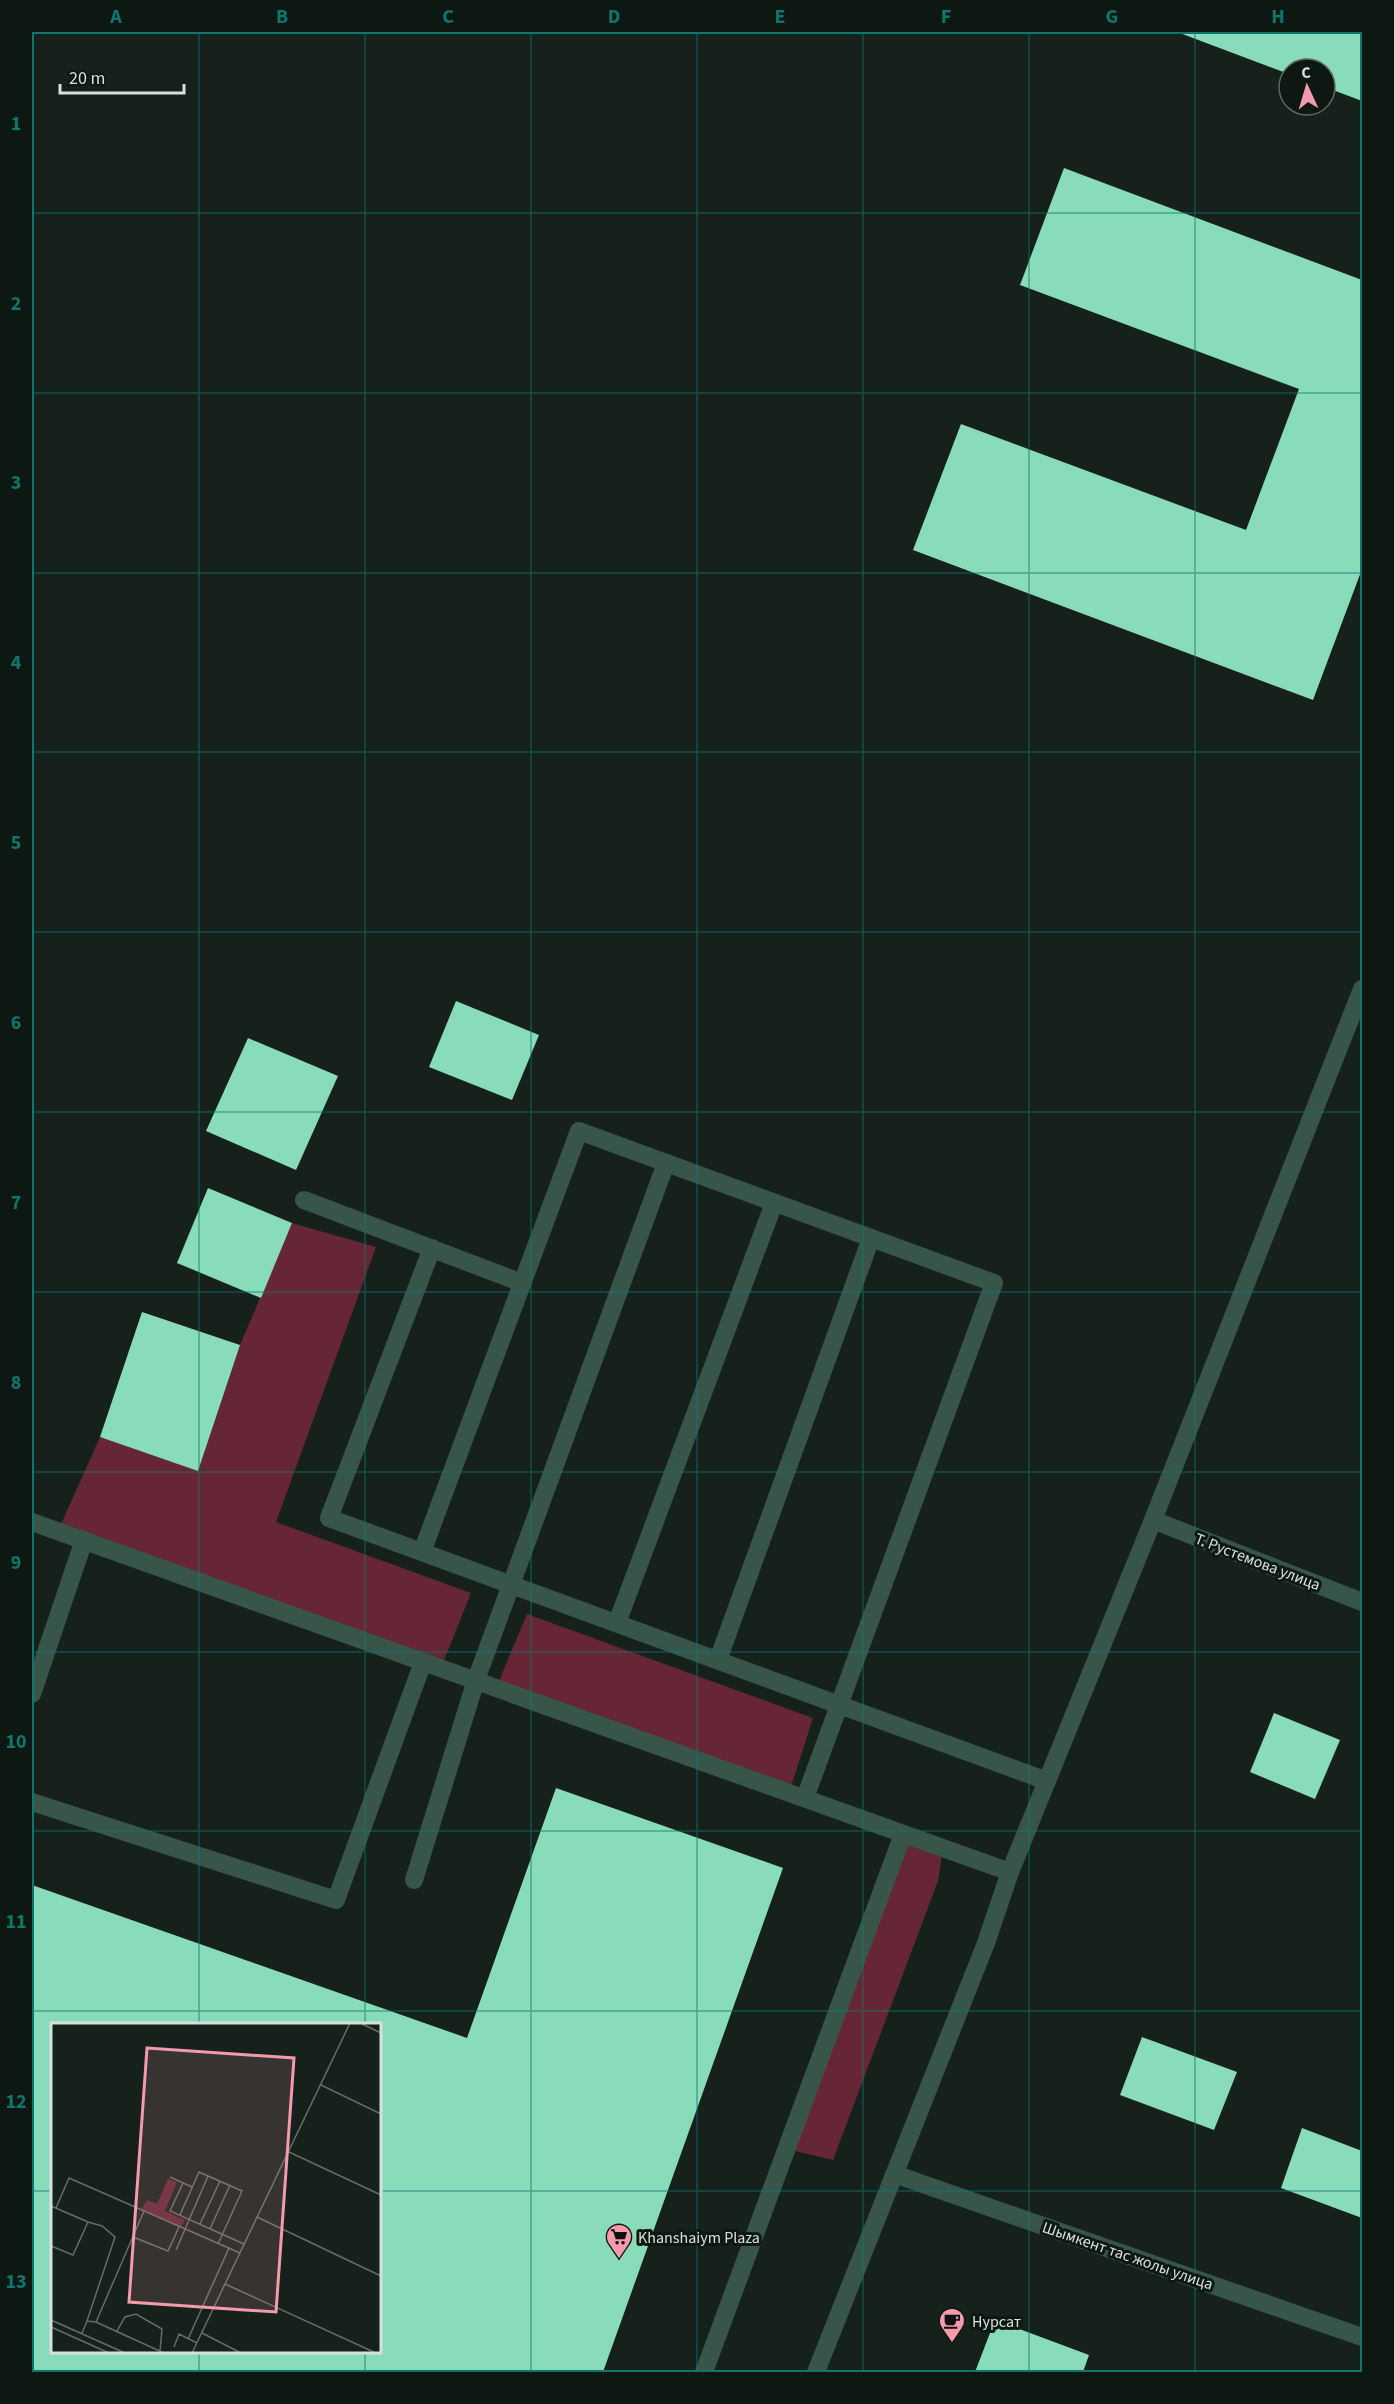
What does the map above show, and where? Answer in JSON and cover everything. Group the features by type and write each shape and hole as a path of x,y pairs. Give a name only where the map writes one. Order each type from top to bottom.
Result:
{"street":[{"path":"816,2373 986,1943 1010,1872 1153,1520 1362,989"},
{"path":"422,1552 579,1131 994,1283 805,1798"},
{"path":"414,1880 476,1680 666,1163"},
{"path":"304,1200 522,1283"},
{"path":"617,1623 774,1203"},
{"path":"718,1660 871,1238"},
{"path":"432,1248 329,1518 1047,1781"},
{"name":"Т. Рустемова улица","path":"1153,1520 1362,1602"},
{"path":"32,1522 1010,1872"},
{"path":"32,1694 84,1540"},
{"path":"32,1802 336,1900 423,1662"},
{"path":"704,2373 903,1834"},
{"name":"Шымкент тас жолы улица","path":"894,2174 1362,2337"}],"shaded area":[{"path":"292,1223 376,1247 276,1522 471,1593 441,1668 58,1531 100,1437 198,1470 240,1345"},
{"path":"527,1614 813,1718 789,1793 496,1688"},
{"path":"903,1834 943,1848 938,1881 833,2160 787,2149"}],"building":[{"path":"1177,32 1362,32 1362,101 1337,92 1337,57 1277,57 1277,70"},
{"path":"1064,168 1362,280 1362,569 1313,700 913,550 961,424 1246,530 1299,389 1020,285"},
{"path":"456,1001 539,1035 512,1100 429,1067"},
{"path":"248,1038 338,1076 296,1170 206,1131"},
{"path":"208,1188 292,1223 261,1298 177,1263"},
{"path":"142,1312 240,1345 198,1471 100,1437"},
{"path":"1274,1713 1340,1740 1315,1799 1250,1772"},
{"path":"556,1788 783,1868 603,2372 32,2372 32,1885 467,2038"},
{"path":"1142,2037 1237,2072 1214,2130 1120,2095"},
{"path":"1302,2128 1362,2151 1362,2218 1281,2188"},
{"path":"995,2320 1089,2355 1083,2372 975,2372"}],"place":[{"name":"Khanshaiym Plaza","path":"619,2260"},
{"name":"Нурсат","path":"952,2344"}]}
